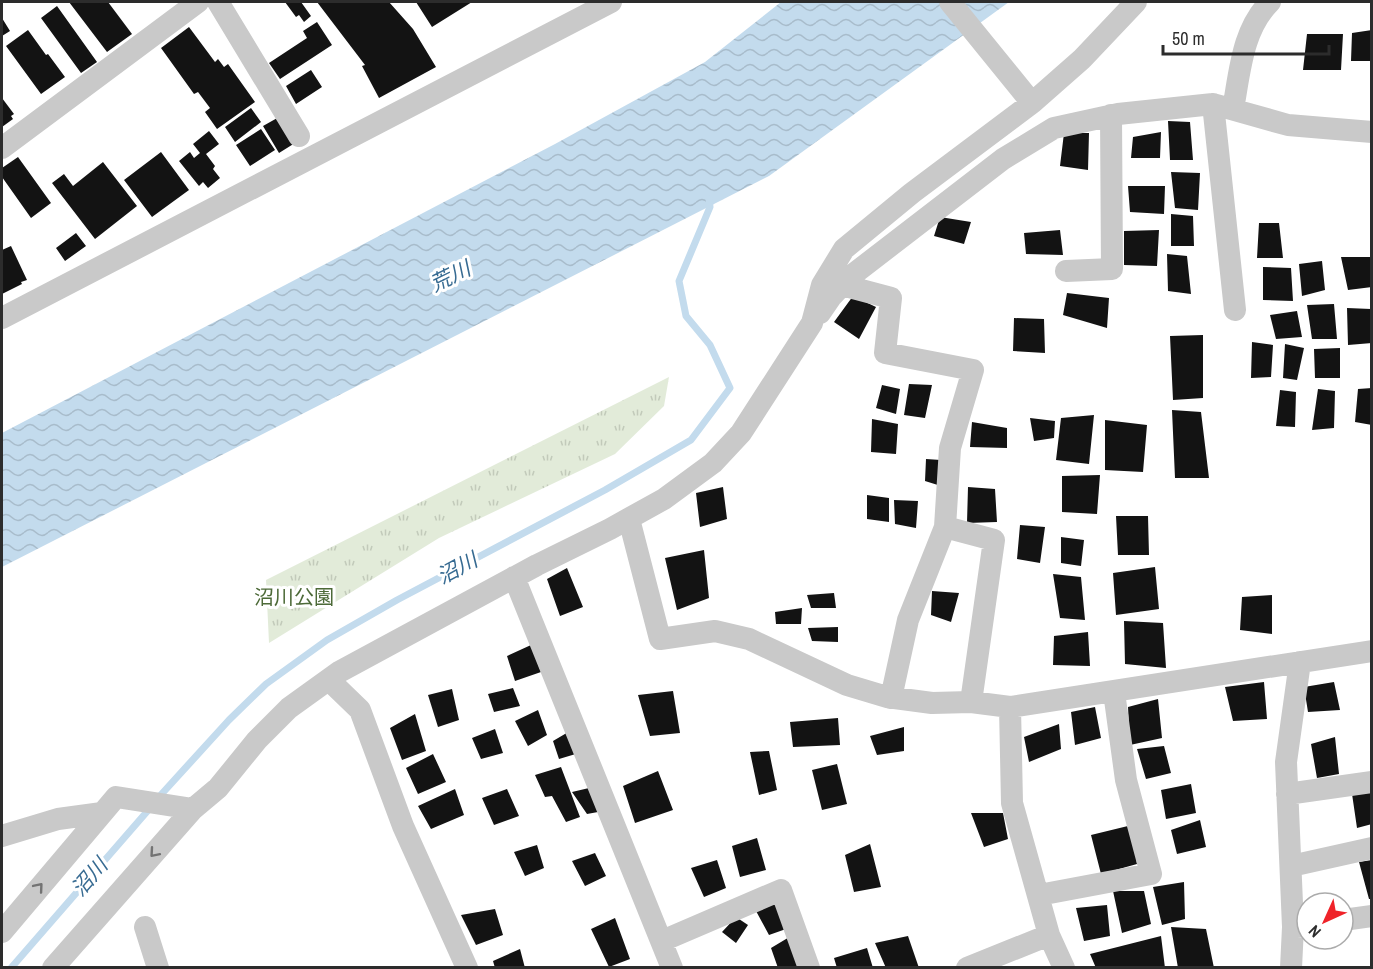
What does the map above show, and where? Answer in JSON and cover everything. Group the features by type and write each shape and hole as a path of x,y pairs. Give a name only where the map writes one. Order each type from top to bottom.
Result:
{"street":[{"path":"2,148 198,2"},
{"path":"218,2 299,136"},
{"path":"2,318 611,2"},
{"path":"950,2 1025,94"},
{"path":"812,323 822,285 844,249 1025,94 1082,59 1136,2"},
{"path":"1235,310 1223,106 1248,34 1261,10 1269,2"},
{"path":"53,968 193,809 218,788 257,740 289,708 339,672 664,499 713,463 741,433 812,323 842,285 1003,159 1054,128 1111,115 1223,106 1288,125 1371,132"},
{"path":"1066,271 1112,269 1111,115"},
{"path":"842,285 891,298 885,353 973,369 950,448 945,527 909,620 891,698"},
{"path":"629,519 660,639 715,631 738,636 847,685 891,698 932,703 971,702 1010,707 1371,651"},
{"path":"945,527 994,540 971,702"},
{"path":"514,577 672,968"},
{"path":"1295,893 1291,866 1286,762 1300,662"},
{"path":"329,680 360,710 403,826 467,968"},
{"path":"1039,895 1151,874 1126,780 1114,692"},
{"path":"1010,707 1012,803 1049,935 1064,968"},
{"path":"1287,794 1371,782"},
{"path":"2,836 109,805 193,809"},
{"path":"2,932 109,805"},
{"path":"1291,866 1371,848"},
{"path":"662,941 781,890 809,968"},
{"path":"1355,918 1371,915"},
{"path":"145,927 158,968"},
{"path":"967,968 1049,935"},
{"path":"1292,968 1295,951"}],"green space":[{"name":"沼川公園","path":"669,377 664,406 615,454 439,538 269,643 266,580"}],"water":[{"name":"荒川","path":"781,2 1009,2 769,176 2,567 2,433 555,144 705,62"}],"building":[{"path":"69,2 108,2 132,34 107,52"},
{"path":"285,2 301,2 311,16 304,22 299,15 296,17"},
{"path":"317,2 389,2 413,29 436,67 379,98 362,66 365,65"},
{"path":"416,2 472,2 432,27"},
{"path":"57,6 97,62 81,73 41,18"},
{"path":"2,18 10,31 2,36"},
{"path":"317,22 332,45 280,79 269,63 307,38 303,31"},
{"path":"189,27 215,62 218,59 224,67 228,64 255,102 217,129 205,112 210,108 198,92 194,94 161,48"},
{"path":"28,30 65,77 41,94 6,46"},
{"path":"1372,30 1372,61 1351,61 1352,33"},
{"path":"1307,34 1343,34 1341,70 1303,70"},
{"path":"311,70 322,87 296,104 286,86"},
{"path":"2,98 14,114 11,116 13,119 2,127"},
{"path":"251,108 261,122 235,142 225,127"},
{"path":"279,117 295,143 279,153 263,126"},
{"path":"1168,121 1190,122 1193,160 1170,160"},
{"path":"261,129 275,150 250,166 236,145"},
{"path":"209,131 219,144 206,154 220,178 208,188 203,182 199,186 179,161 190,152 194,158 200,153 193,144"},
{"path":"1161,132 1160,158 1131,158 1133,137"},
{"path":"1064,133 1089,133 1088,170 1060,166"},
{"path":"161,152 189,190 152,217 124,180"},
{"path":"18,157 51,203 31,218 2,177 2,168"},
{"path":"103,162 137,206 95,239 52,183 64,174 73,186"},
{"path":"1171,172 1200,173 1198,210 1175,208"},
{"path":"1128,186 1165,186 1164,214 1130,212"},
{"path":"1171,214 1193,216 1194,246 1171,246"},
{"path":"940,217 971,222 964,244 934,236"},
{"path":"1259,223 1279,223 1283,258 1257,258"},
{"path":"1060,230 1063,255 1026,254 1024,233"},
{"path":"1159,230 1157,266 1124,265 1124,231"},
{"path":"76,233 86,246 65,261 56,248"},
{"path":"11,246 27,280 2,294 2,250"},
{"path":"1167,254 1187,256 1191,294 1168,291"},
{"path":"1341,257 1372,257 1372,287 1348,290"},
{"path":"1322,261 1325,290 1302,296 1299,264"},
{"path":"1263,267 1291,268 1293,301 1263,300"},
{"path":"1067,293 1109,298 1107,328 1063,315"},
{"path":"853,296 876,307 859,339 834,322"},
{"path":"1334,304 1337,339 1312,339 1307,305"},
{"path":"1347,308 1371,309 1372,343 1348,345"},
{"path":"1297,311 1302,337 1276,339 1270,315"},
{"path":"1014,318 1044,319 1045,353 1013,351"},
{"path":"1203,335 1203,398 1173,400 1170,336"},
{"path":"1252,342 1273,345 1271,377 1251,378"},
{"path":"1285,344 1304,348 1297,380 1283,378"},
{"path":"1340,348 1340,378 1315,378 1314,349"},
{"path":"909,384 932,385 925,418 904,415"},
{"path":"882,385 900,389 896,414 876,408"},
{"path":"1372,388 1372,425 1355,422 1358,389"},
{"path":"1318,389 1335,391 1334,428 1312,430"},
{"path":"1280,390 1296,392 1295,427 1276,426"},
{"path":"1172,410 1201,412 1209,478 1175,478"},
{"path":"1094,415 1089,464 1056,460 1061,418"},
{"path":"1030,418 1055,421 1054,438 1034,441"},
{"path":"872,419 898,424 896,454 871,452"},
{"path":"1105,420 1147,425 1143,472 1105,470"},
{"path":"972,422 1007,428 1007,448 970,447"},
{"path":"926,459 941,460 941,486 925,481"},
{"path":"1100,475 1097,514 1062,512 1062,476"},
{"path":"723,487 727,519 700,527 696,493"},
{"path":"968,487 995,489 997,522 967,523"},
{"path":"867,495 889,498 889,522 867,519"},
{"path":"894,500 918,501 916,528 895,524"},
{"path":"1116,516 1148,516 1149,555 1118,555"},
{"path":"1020,525 1045,527 1040,563 1017,559"},
{"path":"1061,537 1084,540 1081,566 1061,563"},
{"path":"704,550 709,598 677,610 665,558"},
{"path":"1155,567 1159,609 1116,615 1113,573"},
{"path":"567,568 583,607 560,616 547,579"},
{"path":"1053,574 1081,577 1085,620 1060,618"},
{"path":"932,591 959,593 951,622 931,615"},
{"path":"834,593 836,608 811,608 807,595"},
{"path":"1272,595 1272,634 1240,630 1242,597"},
{"path":"802,608 801,624 776,624 775,612"},
{"path":"1124,621 1163,623 1166,668 1125,664"},
{"path":"838,627 838,642 812,641 808,628"},
{"path":"1088,632 1090,666 1053,665 1054,636"},
{"path":"531,645 541,672 515,681 507,656"},
{"path":"1264,682 1267,719 1233,721 1225,687"},
{"path":"1334,682 1340,710 1308,712 1304,687"},
{"path":"513,688 520,706 494,712 488,694"},
{"path":"452,689 459,720 438,727 428,695"},
{"path":"673,691 680,733 650,736 638,695"},
{"path":"1158,699 1162,738 1130,745 1128,707"},
{"path":"1095,707 1101,738 1075,745 1071,712"},
{"path":"538,710 547,735 528,746 515,721"},
{"path":"415,714 426,751 402,760 390,728"},
{"path":"838,718 840,745 793,747 790,722"},
{"path":"1059,724 1061,749 1029,762 1024,737"},
{"path":"904,727 904,751 877,755 870,736"},
{"path":"495,729 503,753 481,759 472,738"},
{"path":"570,731 579,753 559,759 553,741"},
{"path":"1335,737 1339,774 1317,778 1311,744"},
{"path":"1164,746 1171,773 1146,779 1137,749"},
{"path":"769,751 777,790 759,795 750,752"},
{"path":"433,754 446,782 418,794 406,768"},
{"path":"837,764 847,804 822,810 812,770"},
{"path":"561,767 580,817 566,822 552,796 545,797 535,775"},
{"path":"658,771 673,810 635,823 623,786"},
{"path":"1191,784 1196,813 1166,819 1161,790"},
{"path":"1372,784 1372,824 1357,828 1351,787"},
{"path":"589,788 598,812 587,814 572,792"},
{"path":"455,789 464,815 431,829 418,806"},
{"path":"507,789 519,816 494,825 482,798"},
{"path":"971,813 1003,813 1008,839 984,847"},
{"path":"1200,820 1206,847 1177,854 1171,830"},
{"path":"1132,825 1137,864 1101,874 1091,835"},
{"path":"757,838 766,870 740,877 732,846"},
{"path":"870,844 881,887 854,892 845,855"},
{"path":"537,845 544,868 525,876 514,852"},
{"path":"595,853 606,876 585,886 572,861"},
{"path":"717,860 726,888 704,897 691,868"},
{"path":"1372,860 1372,899 1369,899 1359,862"},
{"path":"1184,882 1185,919 1162,925 1153,887"},
{"path":"1113,891 1144,891 1151,924 1122,933"},
{"path":"777,900 786,929 769,935 756,911"},
{"path":"1107,905 1110,936 1084,941 1076,908"},
{"path":"495,909 503,935 476,945 461,915"},
{"path":"736,917 748,925 736,943 722,932"},
{"path":"615,918 630,959 609,967 591,929"},
{"path":"1171,927 1206,929 1214,968 1178,968"},
{"path":"791,936 800,968 778,968 771,948"},
{"path":"908,936 919,968 886,968 875,943"},
{"path":"1161,936 1165,968 1096,968 1090,954"},
{"path":"867,948 873,968 837,968 834,958"},
{"path":"520,949 525,968 495,968 493,961"}],"waterway":[{"name":"沼川","path":"158,798 229,720 266,684 327,640 397,600 605,490 691,440 730,388 710,345 686,316 679,281 710,207 709,199"},
{"name":"沼川","path":"11,968 151,807"}]}
